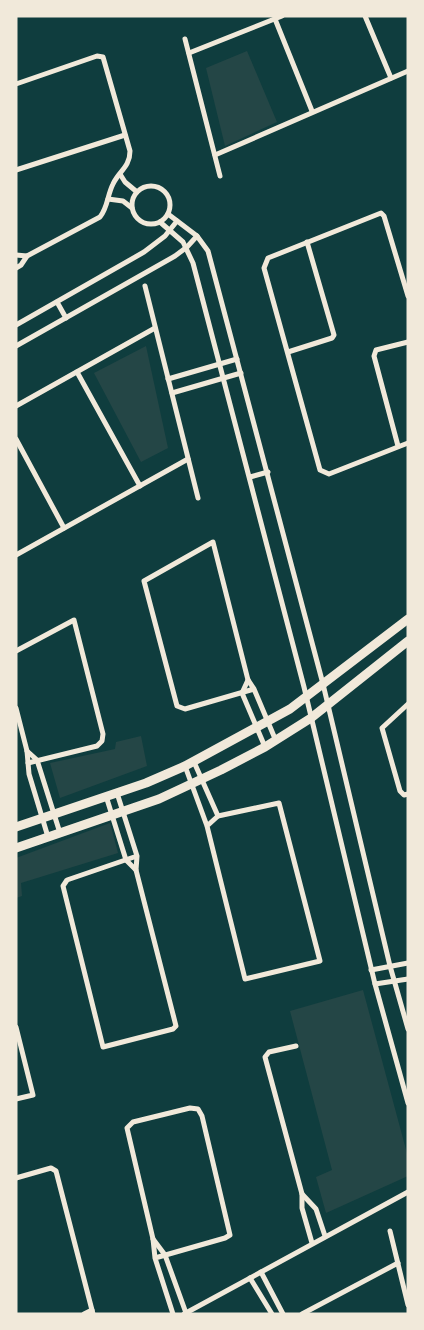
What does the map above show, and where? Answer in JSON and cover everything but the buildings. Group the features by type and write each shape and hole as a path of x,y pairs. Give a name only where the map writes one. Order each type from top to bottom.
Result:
{"main road":[{"path":"16,827 117,793 189,764 307,698 408,619"},
{"path":"16,848 192,785 265,747 311,718 408,641"}],"street":[{"path":"189,53 282,16"},
{"path":"365,16 391,78"},
{"path":"275,19 312,111"},
{"path":"185,39 220,176"},
{"path":"16,84 97,56 103,57 106,61 130,158 112,186 106,207 100,217 27,256 19,266"},
{"path":"215,155 312,111 408,71"},
{"path":"16,170 125,135"},
{"path":"120,174 125,182 137,192"},
{"path":"108,198 123,201 132,208 140,222 150,225 160,222 168,214 170,201 162,190 149,186 137,192 132,200 132,208"},
{"path":"408,296 384,216 381,213 268,258 265,262 264,268 320,470 329,474 408,443"},
{"path":"168,214 197,236 208,251 328,703 390,966 408,1029"},
{"path":"16,324 144,252 170,230 176,221"},
{"path":"160,222 187,248 193,263 307,698 371,970 408,1104"},
{"path":"16,346 187,248 197,236"},
{"path":"288,352 332,338 334,335 307,242"},
{"path":"19,266 16,256 27,256"},
{"path":"145,286 198,498"},
{"path":"57,302 66,318"},
{"path":"16,406 156,328"},
{"path":"398,446 374,356 376,350 407,343"},
{"path":"168,379 237,359"},
{"path":"77,372 140,486"},
{"path":"172,393 241,373"},
{"path":"16,439 64,528"},
{"path":"16,555 188,459"},
{"path":"250,477 268,472"},
{"path":"254,689 185,709 177,706 144,580 213,542 248,680 254,689 276,741"},
{"path":"16,651 74,620 103,734 102,741 97,746 28,763"},
{"path":"248,680 242,693 265,747"},
{"path":"408,704 382,728 400,791 404,795 408,794"},
{"path":"16,708 27,751 28,763 48,837"},
{"path":"27,751 37,760 60,833"},
{"path":"189,764 202,780 218,816"},
{"path":"189,764 192,785 207,826 245,978 320,961 280,804 275,802 218,816 207,826"},
{"path":"117,793 137,856 136,870 176,1026 173,1029 103,1047 63,886 66,880 137,856"},
{"path":"106,796 126,860 136,870"},
{"path":"371,970 408,963"},
{"path":"375,984 408,979"},
{"path":"16,1027 33,1095 16,1099"},
{"path":"296,1046 269,1052 265,1057 302,1194 302,1208 312,1244"},
{"path":"155,1258 225,1238 230,1233 204,1125 198,1108 190,1108 133,1122 127,1128 155,1258 173,1314"},
{"path":"16,1178 51,1168 56,1171 92,1312 84,1314"},
{"path":"152,1239 165,1255 185,1313 408,1192"},
{"path":"302,1194 316,1209 325,1236"},
{"path":"390,1231 408,1304"},
{"path":"302,1314 398,1263"},
{"path":"261,1272 282,1314"},
{"path":"250,1278 272,1314"}],"shaded area":[{"path":"247,51 277,122 225,146 206,68"},
{"path":"146,346 168,448 141,462 94,373"},
{"path":"141,736 147,766 60,798 50,763 115,749 116,742"},
{"path":"110,823 118,853 21,883 22,896 16,898 16,858"},
{"path":"363,990 408,1157 408,1176 326,1213 316,1177 332,1170 290,1011"}]}
